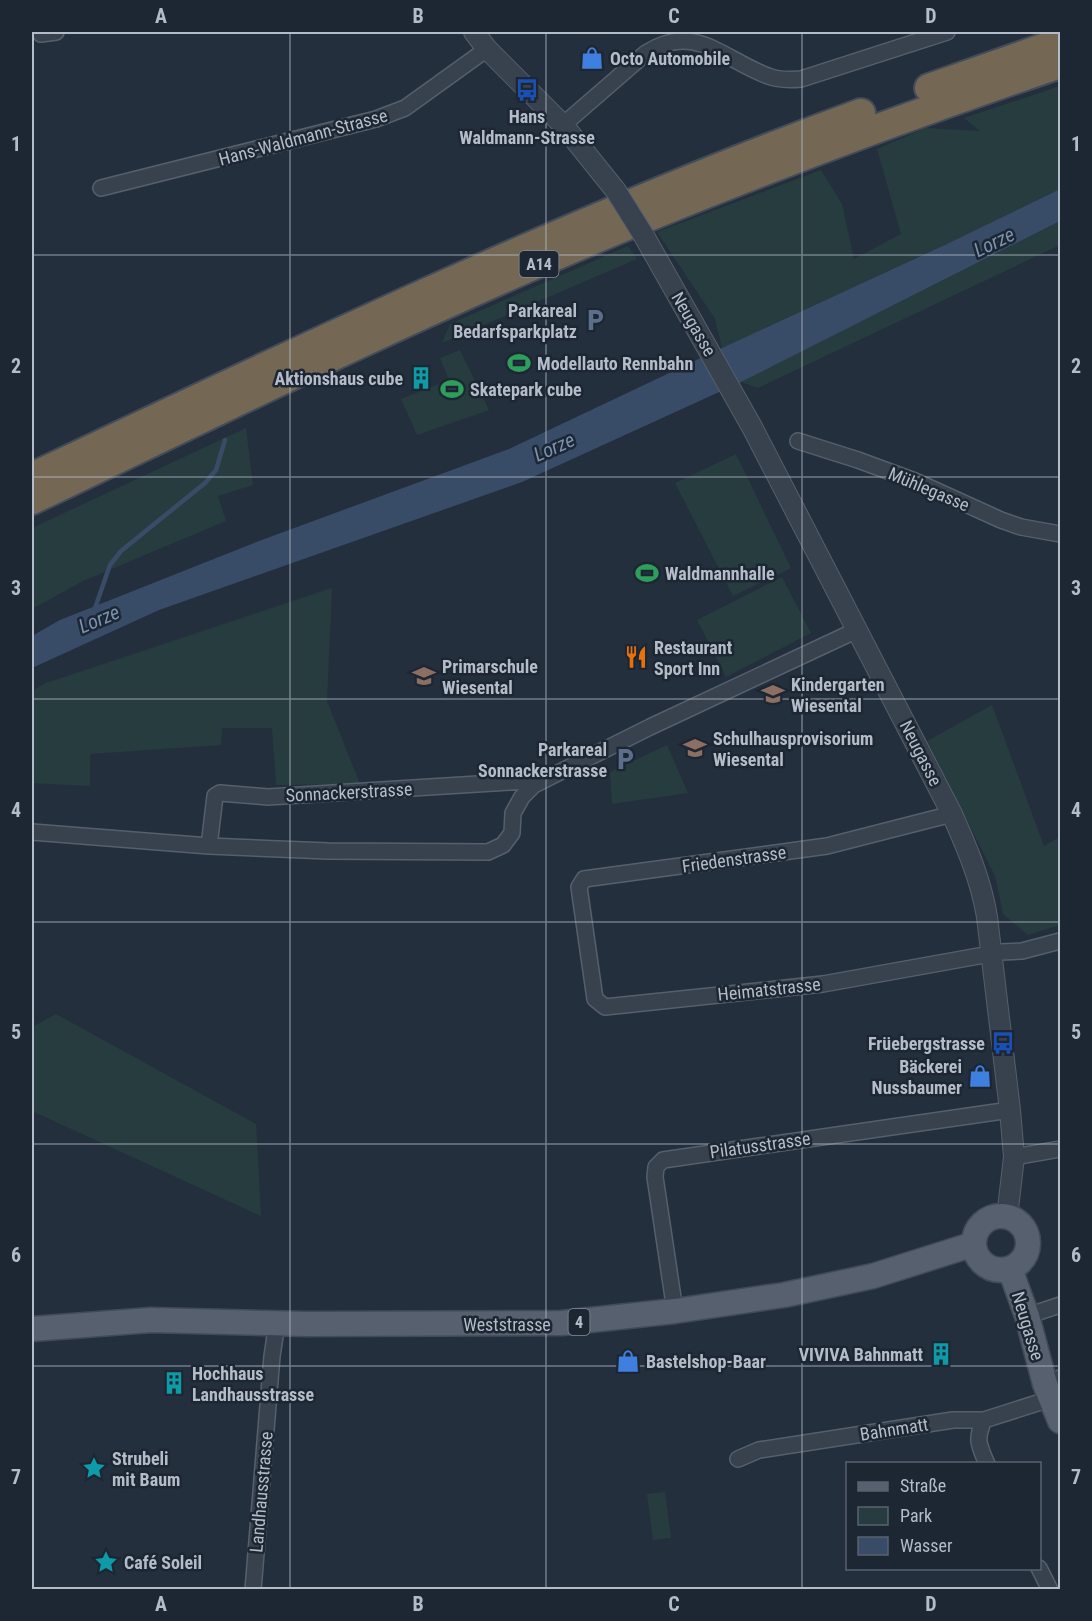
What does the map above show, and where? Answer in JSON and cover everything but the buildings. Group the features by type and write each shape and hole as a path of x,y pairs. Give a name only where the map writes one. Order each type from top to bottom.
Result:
{"highway":[{"name":"A14","path":"32,477 347,328 590,219 798,136 1060,42"},
{"name":"A14","path":"32,500 404,323 587,243 724,186 861,133 1060,64"}],"main road":[{"path":"994,1217 1007,1217 1020,1223 1026,1231 1028,1249 1018,1264 1010,1269 1002,1270 986,1265 980,1259 974,1244 979,1227 986,1221 994,1217"},
{"name":"Weststrasse","path":"32,1329 151,1320 277,1323 562,1323 675,1311 784,1295 851,1281 974,1244"},
{"name":"Neugasse","path":"1010,1269 1052,1387 1060,1421"}],"street":[{"name":"Neugasse","path":"474,32 487,49 563,125 616,191 644,236 735,396 952,814 979,881 986,907 1014,1157 1007,1217"},
{"path":"563,125 646,53 660,44 698,37 768,76 784,80 801,79 947,32"},
{"name":"Hans-Waldmann-Strasse","path":"101,188 376,119 405,108 487,49"},
{"name":"Mühlegasse","path":"798,441 858,460 915,482 1001,520 1021,527 1060,534"},
{"path":"32,832 209,846 488,852 503,845 512,833 513,813 522,797 534,785 650,727 857,630"},
{"name":"Sonnackerstrasse","path":"209,846 215,796 220,793 268,797 527,781 534,785"},
{"name":"Friedenstrasse","path":"588,950 579,887 584,879 827,846 952,814"},
{"path":"992,954 1022,951 1060,941"},
{"name":"Heimatstrasse","path":"588,950 595,999 605,1007 823,984 992,954"},
{"name":"Pilatusstrasse","path":"675,1311 655,1177 656,1167 663,1160 1010,1110"},
{"path":"1014,1157 1060,1149"},
{"path":"1028,1316 1060,1305"},
{"name":"Landhausstrasse","path":"253,1590 272,1356 277,1323"},
{"name":"Bahnmatt","path":"738,1459 759,1450 953,1420 984,1420 1052,1387"},
{"path":"984,1420 978,1433 979,1446 986,1462"},
{"path":"1040,1570 1050,1590"}],"green space":[{"path":"1060,86 1060,189 722,348 715,319 657,232 821,170 842,204 854,259 901,234 877,149 926,128 980,131 964,118"},
{"path":"1060,221 1060,245 758,388 741,382"},
{"path":"628,246 637,259 442,343 450,324"},
{"name":"Skatepark cube","path":"460,350 489,410 417,435 401,399 449,380 440,358"},
{"path":"246,428 253,485 218,496 226,521 83,581 32,609 32,528"},
{"path":"736,454 791,568 733,596 675,483"},
{"path":"782,577 811,633 726,677 697,620"},
{"path":"332,588 327,701 360,784 276,785 272,728 222,728 221,745 90,754 90,786 32,783 32,691 46,683"},
{"path":"992,705 1044,846 1060,837 1060,925 1028,935 1003,914 995,876 927,741"},
{"path":"667,745 688,793 612,804 610,772"},
{"path":"56,1014 256,1124 261,1216 32,1111 32,1027"},
{"path":"665,1492 671,1538 653,1540 647,1494"}],"water":[{"name":"Lorze","path":"1060,189 1060,221 741,382 522,482 159,610 32,668 32,636 60,620 259,541 509,449"}],"waterway":[{"name":"Lorze","path":"94,611 110,565 121,551 205,483 216,470 225,440"}],"place":[{"name":"Octo Automobile","path":"592,58"},
{"name":"Hans Waldmann-Strasse","path":"527,90"},
{"name":"Parkareal Bedarfsparkplatz","path":"595,320"},
{"name":"Modellauto Rennbahn","path":"519,363"},
{"name":"Aktionshaus cube","path":"421,378"},
{"name":"Skatepark cube","path":"452,389"},
{"name":"Waldmannhalle","path":"647,573"},
{"name":"Restaurant Sport Inn","path":"636,657"},
{"name":"Primarschule Wiesental","path":"424,676"},
{"name":"Kindergarten Wiesental","path":"773,694"},
{"name":"Schulhausprovisorium Wiesental","path":"695,748"},
{"name":"Parkareal Sonnackerstrasse","path":"625,759"},
{"name":"Früebergstrasse","path":"1003,1043"},
{"name":"Bäckerei Nussbaumer","path":"980,1076"},
{"name":"VIVIVA Bahnmatt","path":"941,1354"},
{"name":"Bastelshop-Baar","path":"628,1361"},
{"name":"Hochhaus Landhausstrasse","path":"174,1383"},
{"name":"Strubeli mit Baum","path":"94,1468"},
{"name":"Café Soleil","path":"106,1562"}]}
